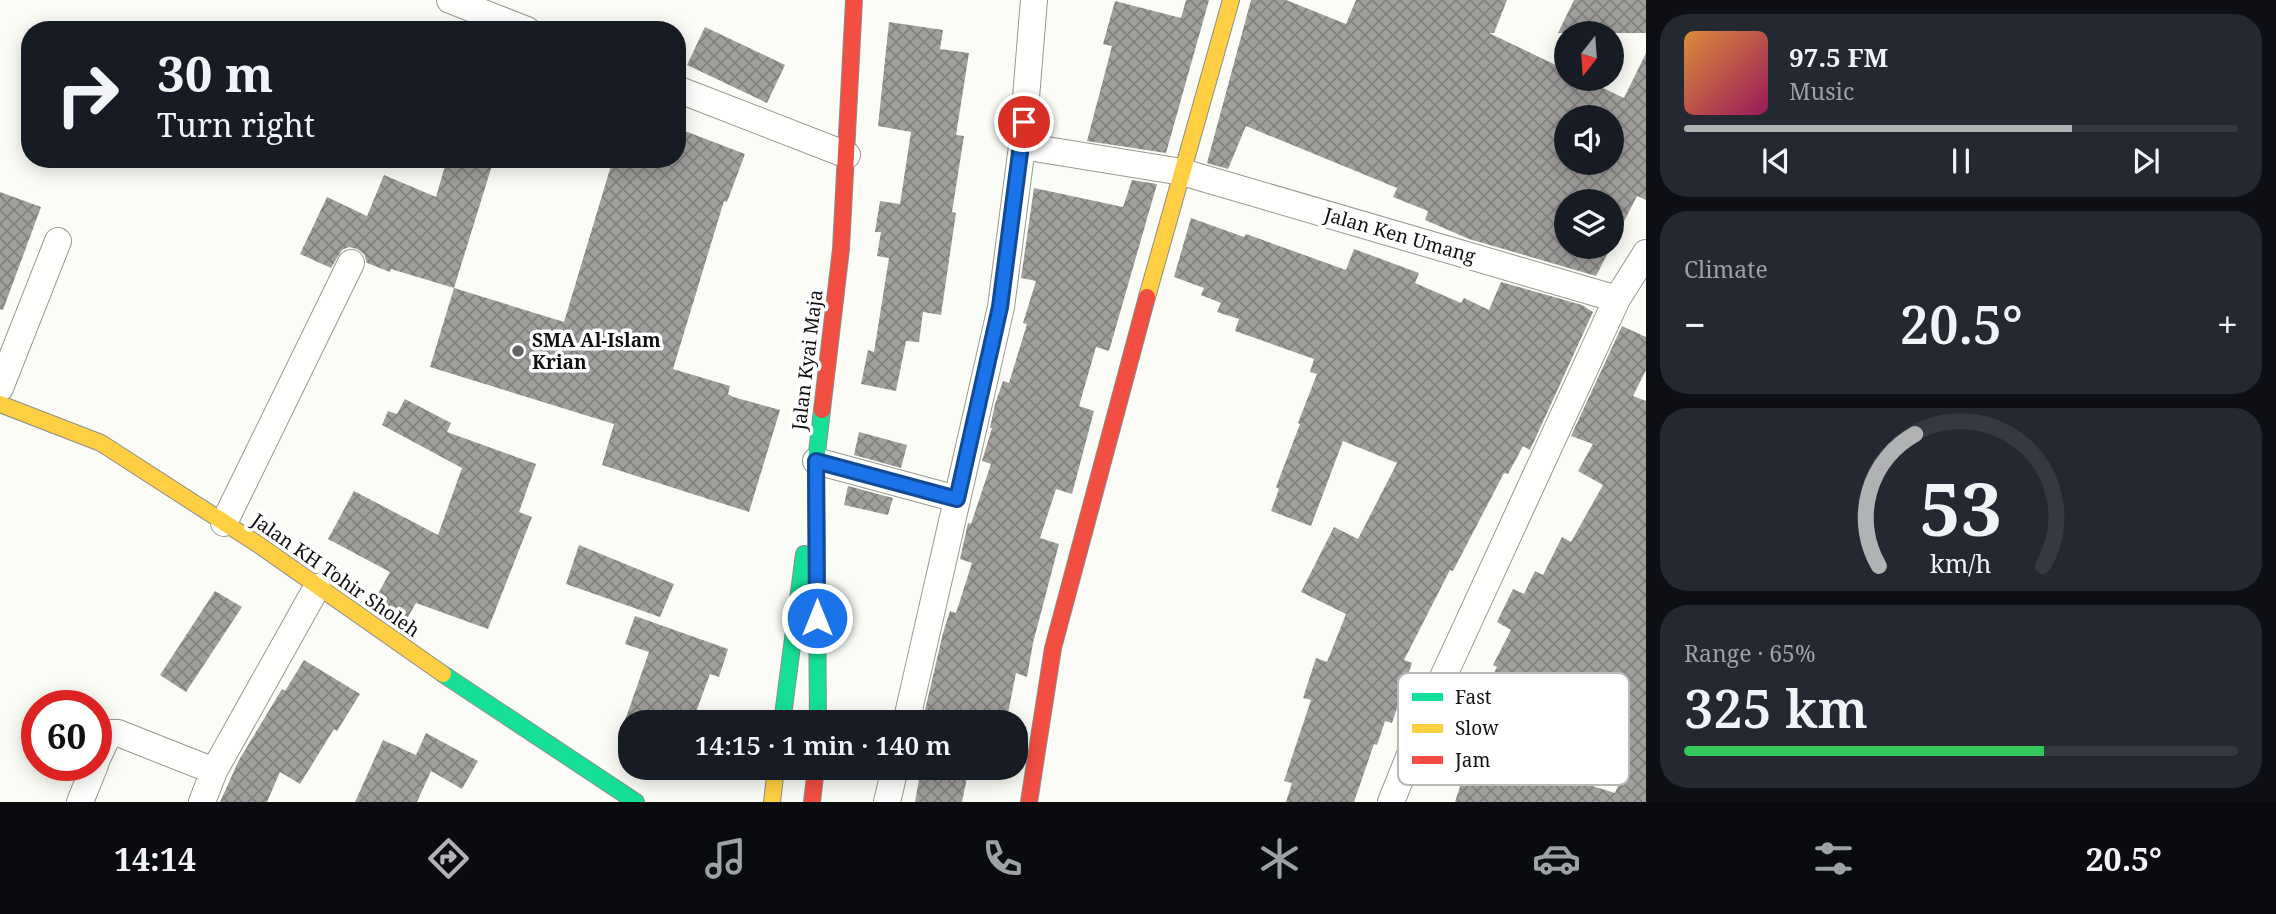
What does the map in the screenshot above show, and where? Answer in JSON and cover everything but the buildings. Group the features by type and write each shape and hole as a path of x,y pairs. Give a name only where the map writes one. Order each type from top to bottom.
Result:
{"street":[{"path":"450,0 504,21"},
{"name":"Jalan Kyai Maja","path":"784,710 825,462 847,155 854,0"},
{"path":"908,710 947,496 1000,307 1022,146 1034,0"},
{"path":"1029,802 1053,648 1130,355 1231,0"},
{"path":"686,92 847,155"},
{"name":"Jalan Ken Umang","path":"1022,146 1182,172 1617,299"},
{"path":"0,388 58,242"},
{"path":"1445,673 1617,299 1646,253"},
{"path":"224,523 351,264"},
{"name":"Jalan KH Tohir Sholeh","path":"0,404 101,443 224,523 409,651 636,802"},
{"path":"818,710 825,462 947,496"},
{"path":"202,802 214,771 317,587"},
{"path":"112,733 214,771"},
{"path":"772,802 775,780"},
{"path":"812,802 815,780"},
{"path":"887,802 892,780"},
{"path":"80,802 88,781"},
{"path":"1391,802 1398,784"}],"traffic: fast":[{"path":"818,710 816,461 822,410"},
{"path":"784,710 804,554"},
{"path":"443,674 636,802"}],"traffic: slow":[{"path":"1147,297 1231,0"},
{"path":"0,404 101,443 259,545 443,674"},
{"path":"772,802 775,780"}],"traffic: jam":[{"path":"822,410 841,249 854,0"},
{"path":"1029,802 1053,648 1147,297"},
{"path":"812,802 815,780"}],"place":[{"name":"SMA Al-Islam Krian","path":"518,351"}],"route":[{"path":"817,618 816,461 957,499 1000,307 1024,122"}]}
